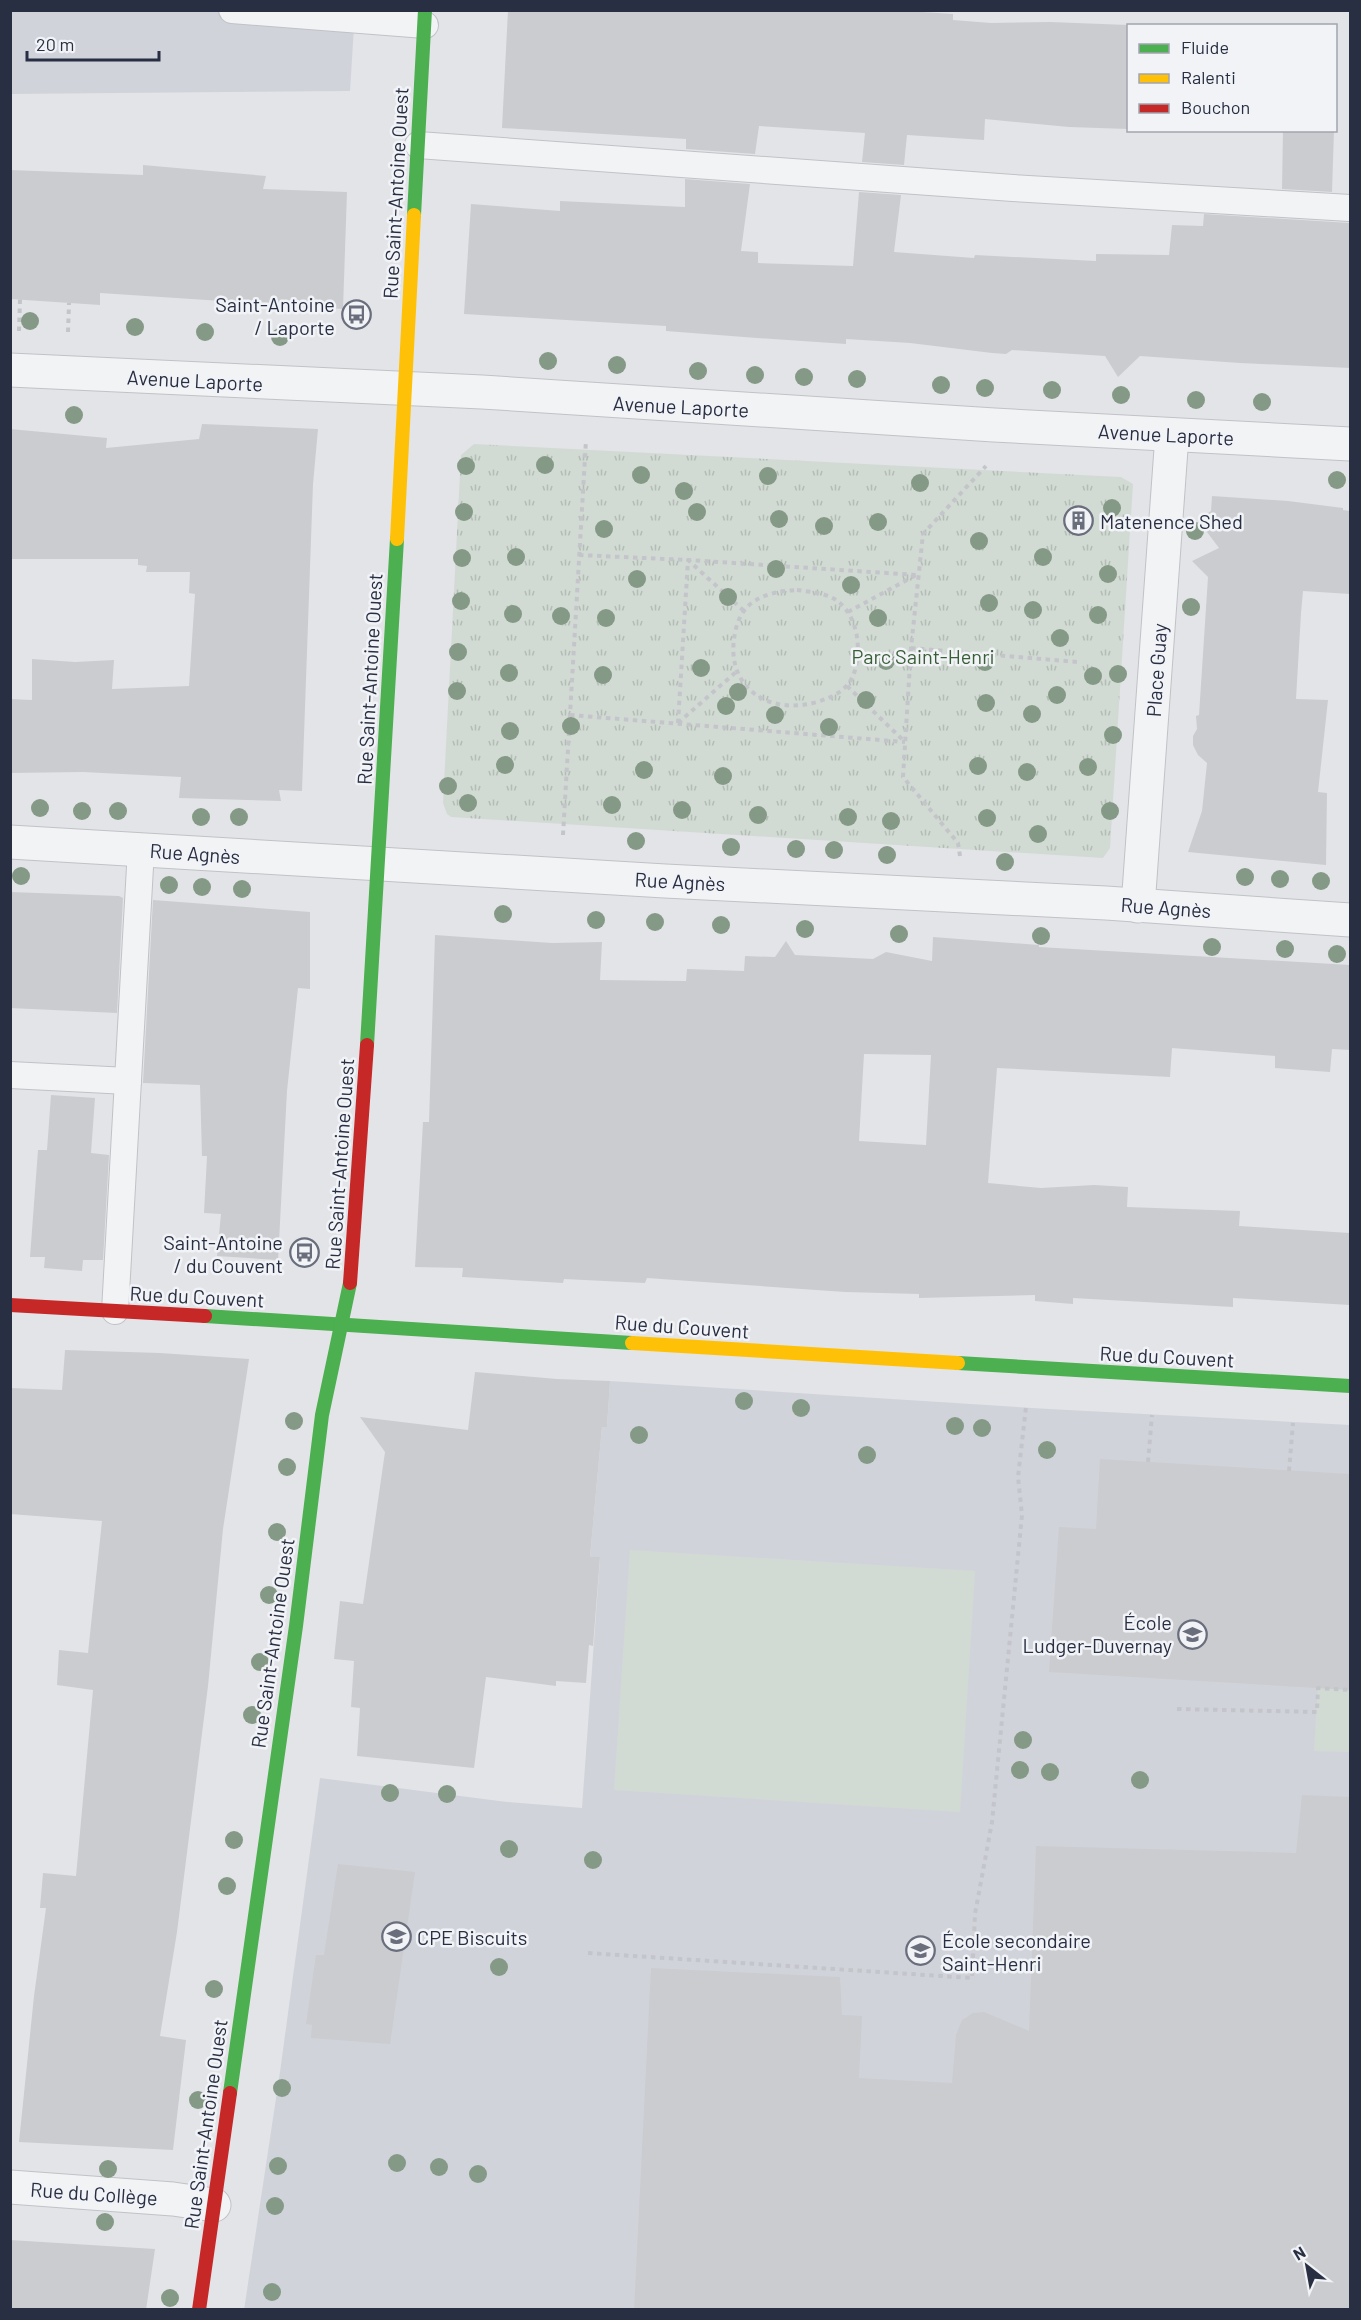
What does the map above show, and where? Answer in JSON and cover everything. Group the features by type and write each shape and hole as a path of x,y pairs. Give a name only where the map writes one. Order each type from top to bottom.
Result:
{"main road":[{"name":"Rue Saint-Antoine Ouest","path":"199,2310 296,1626 322,1415 352,1273 378,863 425,17"},
{"name":"Rue du Couvent","path":"10,1305 341,1323 654,1345 1350,1386"}],"street":[{"name":"Avenue Laporte","path":"10,370 404,388 1350,444"},
{"name":"Place Guay","path":"1138,906 1173,435"},
{"name":"Rue Agnès","path":"10,842 1350,920"},
{"name":"Rue du Collège","path":"10,2187 174,2199 214,2205"}],"lane":[{"path":"232,10 425,17"},
{"path":"418,146 1001,187 1350,208"},
{"path":"115,1311 141,849"},
{"path":"10,1076 128,1081"}],"path":[{"path":"19,331 20,299"},
{"path":"68,334 69,303"},
{"path":"563,835 586,440"},
{"path":"960,857 958,843 903,777 910,648 923,534 989,462"},
{"path":"579,555 917,575"},
{"path":"688,560 744,611"},
{"path":"678,723 688,560"},
{"path":"848,612 917,575"},
{"path":"797,590 829,596 840,602 848,612 858,639 858,659 847,686 826,699 799,706 781,704 757,695 743,684 736,672 733,659 736,625 744,611 761,597 797,590"},
{"path":"910,648 1077,662"},
{"path":"678,723 736,672"},
{"path":"847,686 905,742"},
{"path":"570,715 905,742"},
{"path":"588,1953 972,1978 975,1914 992,1822 1021,1527 1018,1477 1027,1397"},
{"path":"1148,1462 1153,1406"},
{"path":"1289,1470 1293,1414"},
{"path":"1176,1709 1317,1712 1318,1688 1350,1690"}],"shaded area":[{"path":"10,11 355,11 350,91 11,94"},
{"name":"École secondaire Saint-Henri","path":"610,1381 1049,1409 1350,1425 1350,2309 244,2310 280,2072 320,1778 507,1802 582,1808 600,1558 590,1557 602,1427 607,1427"}],"green space":[{"name":"Parc Saint-Henri","path":"474,444 1121,477 1133,484 1110,848 1103,858 451,817 447,814 443,803 461,455"},
{"path":"630,1550 975,1571 960,1812 614,1790"},
{"path":"1318,1688 1350,1690 1350,1752 1314,1751"}],"building":[{"path":"508,10 891,10 953,14 953,20 991,23 1050,22 1127,25 1127,129 1069,127 985,119 984,140 907,135 904,165 862,162 865,133 759,126 755,154 686,149 686,139 502,128"},
{"path":"1283,132 1334,132 1332,192 1282,189"},
{"path":"143,165 266,176 263,189 347,192 343,309 100,293 100,305 10,299 10,170 143,175"},
{"path":"685,179 750,184 741,251 758,252 758,263 853,266 859,192 901,195 894,252 974,258 975,255 1096,261 1096,254 1169,255 1172,225 1203,226 1204,214 1350,223 1350,368 1140,356 1118,377 1105,356 1012,350 1006,354 910,343 846,339 846,344 666,331 666,326 464,314 471,204 560,211 560,201 685,207"},
{"path":"202,424 318,429 313,484 302,791 279,790 281,801 179,798 181,777 83,772 10,773 10,699 32,700 32,659 75,662 114,660 112,689 189,686 195,594 189,593 190,572 146,572 147,566 138,565 138,559 10,559 10,429 107,438 106,448 199,439"},
{"path":"1212,496 1288,501 1343,508 1343,510 1350,511 1350,594 1303,591 1301,613 1296,699 1328,700 1318,792 1327,793 1326,865 1188,852 1202,811 1207,763 1198,755 1193,745 1193,736 1197,729 1196,716 1199,715 1208,577 1192,561 1219,548 1198,520 1211,511"},
{"path":"11,892 123,898 117,1013 10,1008"},
{"path":"153,900 310,912 310,989 298,988 287,1091 278,1260 217,1256 221,1214 204,1213 207,1156 202,1156 200,1085 143,1083"},
{"path":"435,935 552,943 602,942 600,980 686,981 687,969 744,971 745,956 775,957 786,941 795,955 873,959 886,952 932,961 933,937 1039,945 1039,947 1350,965 1350,1050 1332,1049 1330,1072 1275,1068 1275,1056 1172,1048 1170,1077 997,1068 988,1183 1041,1188 1094,1185 1128,1187 1127,1207 1240,1211 1239,1226 1350,1233 1350,1305 1233,1298 1233,1307 1073,1298 1073,1304 1035,1301 1035,1295 919,1298 919,1294 845,1292 647,1278 645,1283 564,1279 563,1283 462,1277 463,1268 415,1267 423,1122 429,1122","holes":["864,1054 931,1055 926,1145 859,1141"]},
{"path":"51,1095 95,1098 91,1153 109,1155 103,1260 83,1260 82,1271 44,1268 45,1257 30,1257 38,1150 47,1150"},
{"path":"65,1350 249,1359 223,1529 208,1686 177,1932 160,2036 186,2040 173,2150 19,2142 34,1996 46,1908 40,1908 43,1873 76,1876 93,1690 57,1685 59,1650 88,1653 102,1521 10,1514 10,1388 62,1390"},
{"path":"475,1372 610,1381 607,1427 602,1427 590,1557 600,1557 593,1646 589,1645 586,1683 556,1681 556,1686 486,1677 474,1768 357,1756 360,1708 351,1707 354,1661 334,1659 340,1601 363,1604 385,1452 360,1417 468,1430"},
{"path":"1100,1459 1350,1474 1350,1690 1049,1672 1059,1527 1096,1529"},
{"path":"1302,1795 1350,1797 1350,2310 634,2310 651,1968 840,1977 842,2015 862,2016 859,2078 952,2083 956,2035 962,2020 973,2013 984,2012 1029,2031 1036,1846 1296,1853"},
{"path":"338,1864 415,1872 390,2044 311,2038 312,2025 306,2024 316,1955 324,1955"},
{"path":"10,2240 155,2249 146,2310 10,2310"}],"traffic: fast":[{"path":"414,215 425,10"},
{"path":"367,1045 397,539"},
{"path":"230,2093 296,1626 322,1415 350,1283"},
{"path":"205,1316 632,1343"},
{"path":"958,1363 1350,1386"}],"traffic: slow":[{"path":"397,539 414,215"},
{"path":"632,1343 958,1363"}],"traffic: jam":[{"path":"350,1283 367,1045"},
{"path":"10,1305 205,1316"},
{"path":"199,2310 230,2093"}],"place":[{"name":"Saint-Antoine / Laporte","path":"356,315"},
{"name":"Matenence Shed","path":"1079,521"},
{"name":"Saint-Antoine / du Couvent","path":"304,1253"},
{"name":"École Ludger-Duvernay","path":"1193,1634"},
{"name":"CPE Biscuits","path":"396,1937"},
{"name":"École secondaire Saint-Henri","path":"921,1951"}]}
